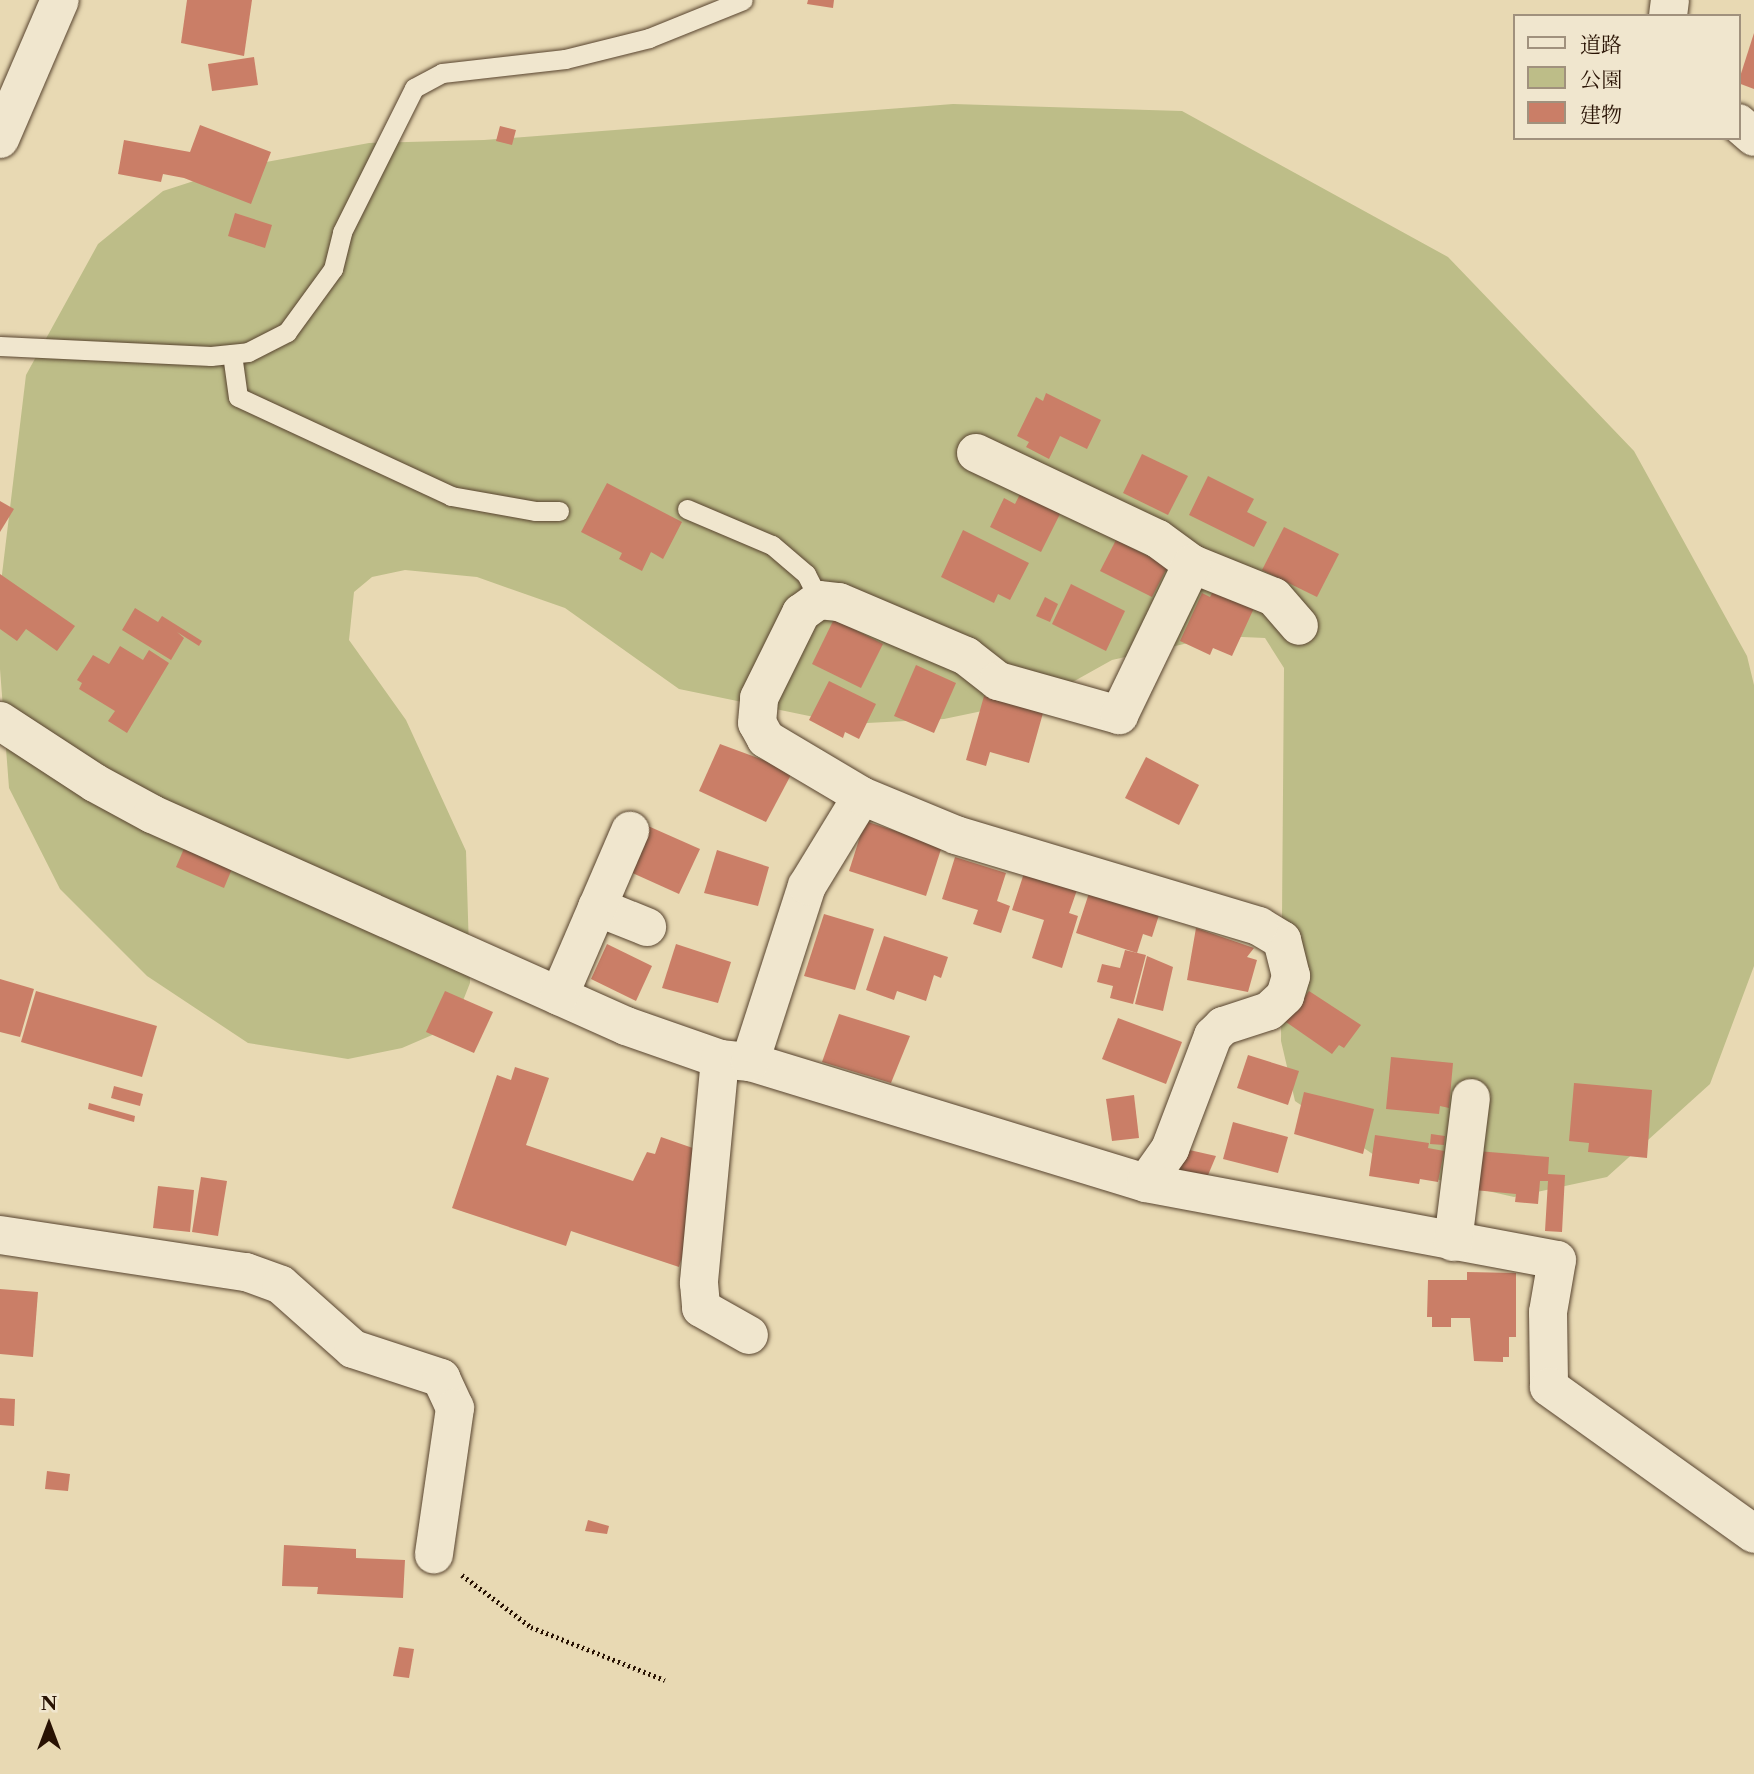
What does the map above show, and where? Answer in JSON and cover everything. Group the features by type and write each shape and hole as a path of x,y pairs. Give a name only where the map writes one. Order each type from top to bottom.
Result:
{"street":[{"path":"0,139 57,1"},
{"path":"1740,125 1754,137"},
{"path":"976,453 1158,539 1192,564 1274,597 1299,626"},
{"path":"1146,1183 1170,1149 1213,1036 1223,1026 1269,1011 1285,996 1291,976 1282,940 1259,926 956,835 862,796 766,739 757,723 758,698 801,613 819,600 839,602 967,656 998,681 1119,715 1192,564"},
{"path":"0,721 95,783 152,814 559,996 735,1061 1146,1183 1558,1260 1548,1312 1549,1387 1754,1534"},
{"path":"749,1335 701,1308 699,1283 735,1061 807,886 862,796"},
{"path":"559,996 630,831"},
{"path":"597,907 648,927"},
{"path":"1453,1242 1471,1098"},
{"path":"0,1235 246,1272 281,1285 353,1349 441,1378 451,1392 455,1408 434,1554"}],"lane":[{"path":"0,346 232,354 248,352 287,332 333,269 342,232 414,89 442,73 565,60 649,38 743,0"},
{"path":"232,354 238,397 451,496 535,511 559,511"},
{"path":"687,509 772,545 806,574 819,600"}],"path":[{"path":"434,1554 531,1627 665,1680"}],"green space":[{"path":"953,104 1182,111 1448,257 1634,451 1747,656 1754,685 1754,966 1710,1084 1607,1177 1514,1197 1396,1170 1295,1101 1281,1041 1284,668 1265,638 1220,636 1112,660 1044,698 944,719 848,724 679,689 565,608 477,577 405,570 372,577 354,592 349,640 406,720 466,851 470,983 453,1026 402,1048 348,1059 248,1043 147,976 60,889 9,788 0,669 0,591 26,375 98,244 163,191 234,168 369,143 484,140"}],"building":[{"path":"187,0 252,0 244,56 181,43"},
{"path":"808,0 834,0 833,8 807,4"},
{"path":"1754,33 1754,89 1740,84"},
{"path":"254,57 258,85 212,91 208,64"},
{"path":"200,125 271,152 251,204 184,178 163,174 161,182 118,174 124,140 190,152"},
{"path":"500,126 516,130 512,145 496,141"},
{"path":"235,213 272,225 265,248 228,236"},
{"path":"1046,393 1101,420 1087,449 1060,436 1049,459 1026,447 1029,442 1017,436 1036,397 1043,401"},
{"path":"1142,454 1188,476 1168,515 1123,493"},
{"path":"1208,476 1254,499 1247,512 1267,522 1254,547 1189,515"},
{"path":"607,483 682,522 663,559 651,552 642,571 619,559 622,553 581,532"},
{"path":"1021,492 1061,512 1041,552 990,527 1004,498 1015,504"},
{"path":"0,501 14,509 0,532"},
{"path":"1284,527 1339,554 1317,597 1262,570"},
{"path":"963,530 1029,563 1010,600 998,594 994,603 941,577"},
{"path":"1116,540 1168,566 1152,597 1100,571"},
{"path":"0,574 75,626 57,651 26,629 17,641 0,629"},
{"path":"1071,584 1125,611 1106,651 1052,624"},
{"path":"1215,587 1255,606 1232,656 1213,648 1210,655 1180,641 1202,593 1210,597"},
{"path":"1045,597 1058,604 1050,622 1036,616"},
{"path":"135,608 158,622 162,616 202,641 199,646 177,632 184,638 171,660 122,630"},
{"path":"834,619 883,644 861,688 812,664"},
{"path":"120,646 143,660 149,650 169,663 127,733 108,721 115,711 79,689 82,683 77,680 93,655 109,664"},
{"path":"916,665 956,683 934,733 894,716"},
{"path":"829,681 876,704 859,739 845,732 843,738 809,720"},
{"path":"984,696 1043,713 1029,763 990,752 986,766 966,760"},
{"path":"720,744 793,771 766,822 699,791"},
{"path":"1146,757 1199,785 1179,825 1125,798"},
{"path":"865,821 942,846 926,896 849,871"},
{"path":"648,826 700,849 679,894 628,871"},
{"path":"186,844 234,864 224,888 176,867"},
{"path":"717,850 769,867 758,906 704,893"},
{"path":"955,857 1006,873 997,901 1010,906 1001,933 973,924 978,910 942,899"},
{"path":"1024,873 1077,890 1069,913 1078,916 1062,968 1032,958 1044,920 1012,910"},
{"path":"1089,893 1159,915 1152,937 1143,934 1137,953 1076,933"},
{"path":"824,914 874,929 855,990 804,976"},
{"path":"1196,928 1254,948 1247,957 1257,960 1248,992 1187,980"},
{"path":"884,936 948,957 941,978 934,975 926,1001 897,991 894,1000 866,990"},
{"path":"607,944 652,966 636,1001 591,979"},
{"path":"676,944 731,962 718,1003 662,988"},
{"path":"1125,950 1146,955 1133,1004 1110,998 1113,986 1097,982 1102,964 1120,968"},
{"path":"1147,956 1173,967 1163,1011 1135,1004"},
{"path":"0,979 34,989 20,1037 0,1032"},
{"path":"36,991 157,1026 142,1077 21,1042"},
{"path":"445,991 493,1012 474,1053 426,1032"},
{"path":"1309,991 1361,1025 1344,1048 1339,1045 1332,1054 1286,1022"},
{"path":"839,1014 910,1036 891,1083 822,1062"},
{"path":"1118,1018 1182,1042 1166,1084 1102,1059"},
{"path":"1248,1055 1299,1071 1288,1105 1237,1088"},
{"path":"1391,1057 1453,1063 1449,1108 1440,1106 1439,1114 1386,1109"},
{"path":"515,1067 549,1078 526,1145 633,1181 647,1152 655,1154 661,1137 713,1155 679,1267 571,1231 566,1246 452,1208 497,1075 511,1080"},
{"path":"1574,1083 1652,1090 1647,1158 1588,1152 1589,1143 1569,1141"},
{"path":"114,1086 143,1094 140,1106 111,1098"},
{"path":"1304,1092 1374,1109 1363,1154 1294,1134"},
{"path":"1134,1095 1139,1138 1112,1141 1106,1099"},
{"path":"89,1103 135,1116 134,1122 88,1109"},
{"path":"1233,1122 1288,1137 1278,1173 1223,1159"},
{"path":"1431,1134 1445,1136 1444,1145 1430,1144"},
{"path":"1375,1135 1429,1143 1428,1148 1444,1151 1438,1182 1420,1179 1419,1184 1369,1176"},
{"path":"1185,1149 1216,1156 1206,1180 1173,1176"},
{"path":"1477,1151 1549,1157 1548,1174 1565,1175 1562,1232 1545,1231 1548,1181 1540,1181 1538,1204 1515,1202 1516,1194 1474,1190"},
{"path":"201,1177 227,1181 218,1236 192,1232"},
{"path":"158,1186 194,1190 190,1232 153,1228"},
{"path":"1467,1272 1516,1273 1516,1337 1509,1337 1509,1357 1503,1357 1503,1362 1474,1361 1470,1318 1451,1318 1451,1327 1432,1327 1432,1317 1427,1317 1428,1280 1467,1280"},
{"path":"0,1289 38,1292 33,1357 0,1354"},
{"path":"0,1398 15,1399 14,1426 0,1425"},
{"path":"47,1471 70,1474 68,1491 45,1489"},
{"path":"588,1520 609,1526 607,1534 585,1531"},
{"path":"284,1545 356,1549 356,1558 405,1560 403,1598 317,1594 318,1587 282,1586"},
{"path":"399,1647 414,1649 409,1678 393,1676"}]}
